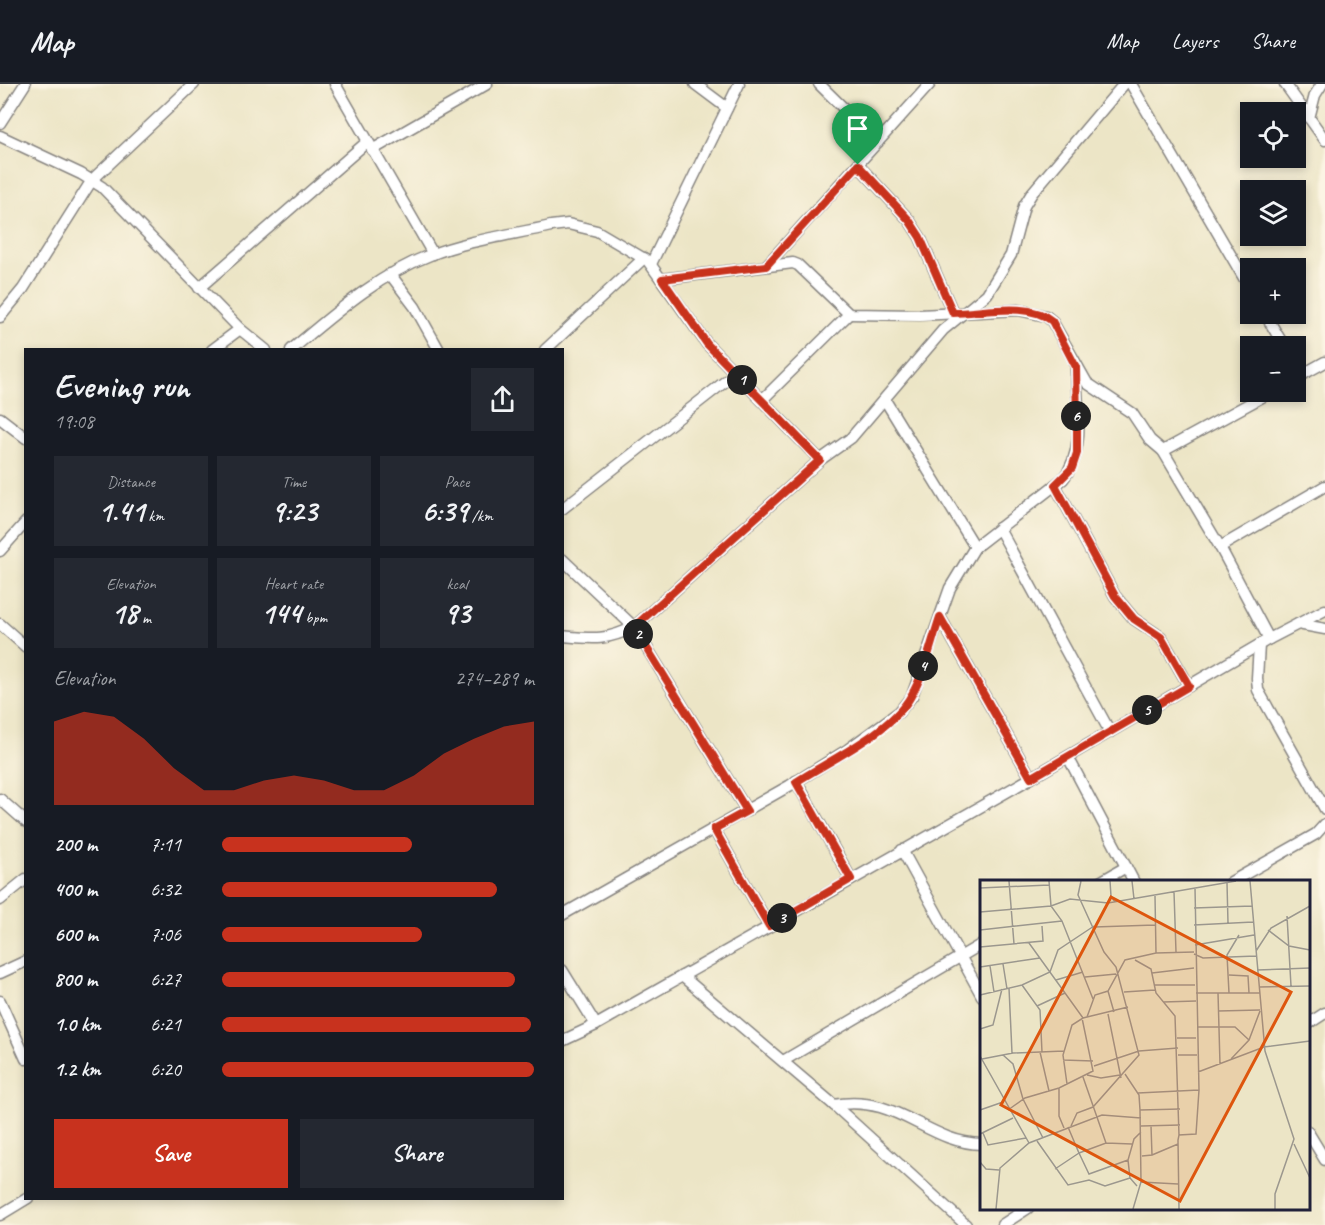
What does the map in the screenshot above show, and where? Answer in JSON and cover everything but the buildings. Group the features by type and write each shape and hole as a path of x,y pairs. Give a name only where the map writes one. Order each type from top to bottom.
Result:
{"street":[{"path":"0,317 27,282 92,180 194,84"},
{"path":"334,84 433,254"},
{"path":"199,288 370,146 487,84"},
{"path":"695,84 728,108"},
{"path":"546,348 647,261 739,84"},
{"path":"819,84 878,142"},
{"path":"766,266 930,84"},
{"path":"564,636 599,640 616,636 634,627 820,460 850,438 958,313 977,303 998,280 1011,255 1024,206 1032,193 1124,84"},
{"path":"1131,84 1240,271"},
{"path":"1285,84 1325,140"},
{"path":"1309,118 1322,84"},
{"path":"0,123 22,85"},
{"path":"0,136 92,180 240,329 264,348"},
{"path":"858,165 909,220 920,237 958,313"},
{"path":"293,348 343,306 390,274 433,254 568,224 597,231 647,261 701,336 820,460"},
{"path":"662,279 766,266 798,265 849,314"},
{"path":"390,274 420,316 438,348"},
{"path":"762,400 849,314 1018,310 1046,316 1052,321 1087,383 1132,413 1150,440 1163,451 1220,547 1264,642 1257,678 1258,690 1325,809"},
{"path":"215,348 240,329"},
{"path":"1306,370 1325,362"},
{"path":"564,914 796,782 847,750 899,712 912,696 950,588 975,547 1055,485 1072,468 1077,453 1076,367"},
{"path":"564,506 736,373"},
{"path":"885,399 975,547"},
{"path":"1163,451 1253,402"},
{"path":"0,418 24,436"},
{"path":"1055,485 1115,596 1134,619 1161,637 1189,686"},
{"path":"1220,547 1325,486"},
{"path":"0,552 24,524"},
{"path":"999,528 1110,732"},
{"path":"564,561 634,627 747,811"},
{"path":"564,1040 596,1025 1068,757 1264,642 1325,610"},
{"path":"940,617 1031,778"},
{"path":"0,624 24,645"},
{"path":"1298,624 1325,629"},
{"path":"1068,757 1133,880"},
{"path":"796,782 851,879"},
{"path":"0,799 24,820"},
{"path":"1251,876 1316,834 1325,824"},
{"path":"714,829 769,926"},
{"path":"902,850 980,994"},
{"path":"1103,880 1126,867"},
{"path":"0,900 24,881"},
{"path":"783,1061 980,945"},
{"path":"0,973 24,962"},
{"path":"564,973 596,1025"},
{"path":"682,976 834,1105 966,1225"},
{"path":"0,1001 24,1055"},
{"path":"1310,1023 1325,1013"},
{"path":"834,1105 853,1101 871,1103 896,1111 962,1142 980,1141"},
{"path":"1310,1135 1325,1160"},
{"path":"0,1215 25,1200"},
{"path":"1002,1225 1026,1210"}],"route":[{"path":"858,165 909,220 920,237 953,313 1018,310 1046,316 1052,321 1076,367 1077,453 1072,468 1055,485 1115,596 1134,619 1156,633 1166,643 1189,686 1031,778 940,617 912,696 899,712 847,750 796,782 851,879 769,926 714,829 747,811 634,627 820,460 707,344 662,279 766,266 858,165"}]}
